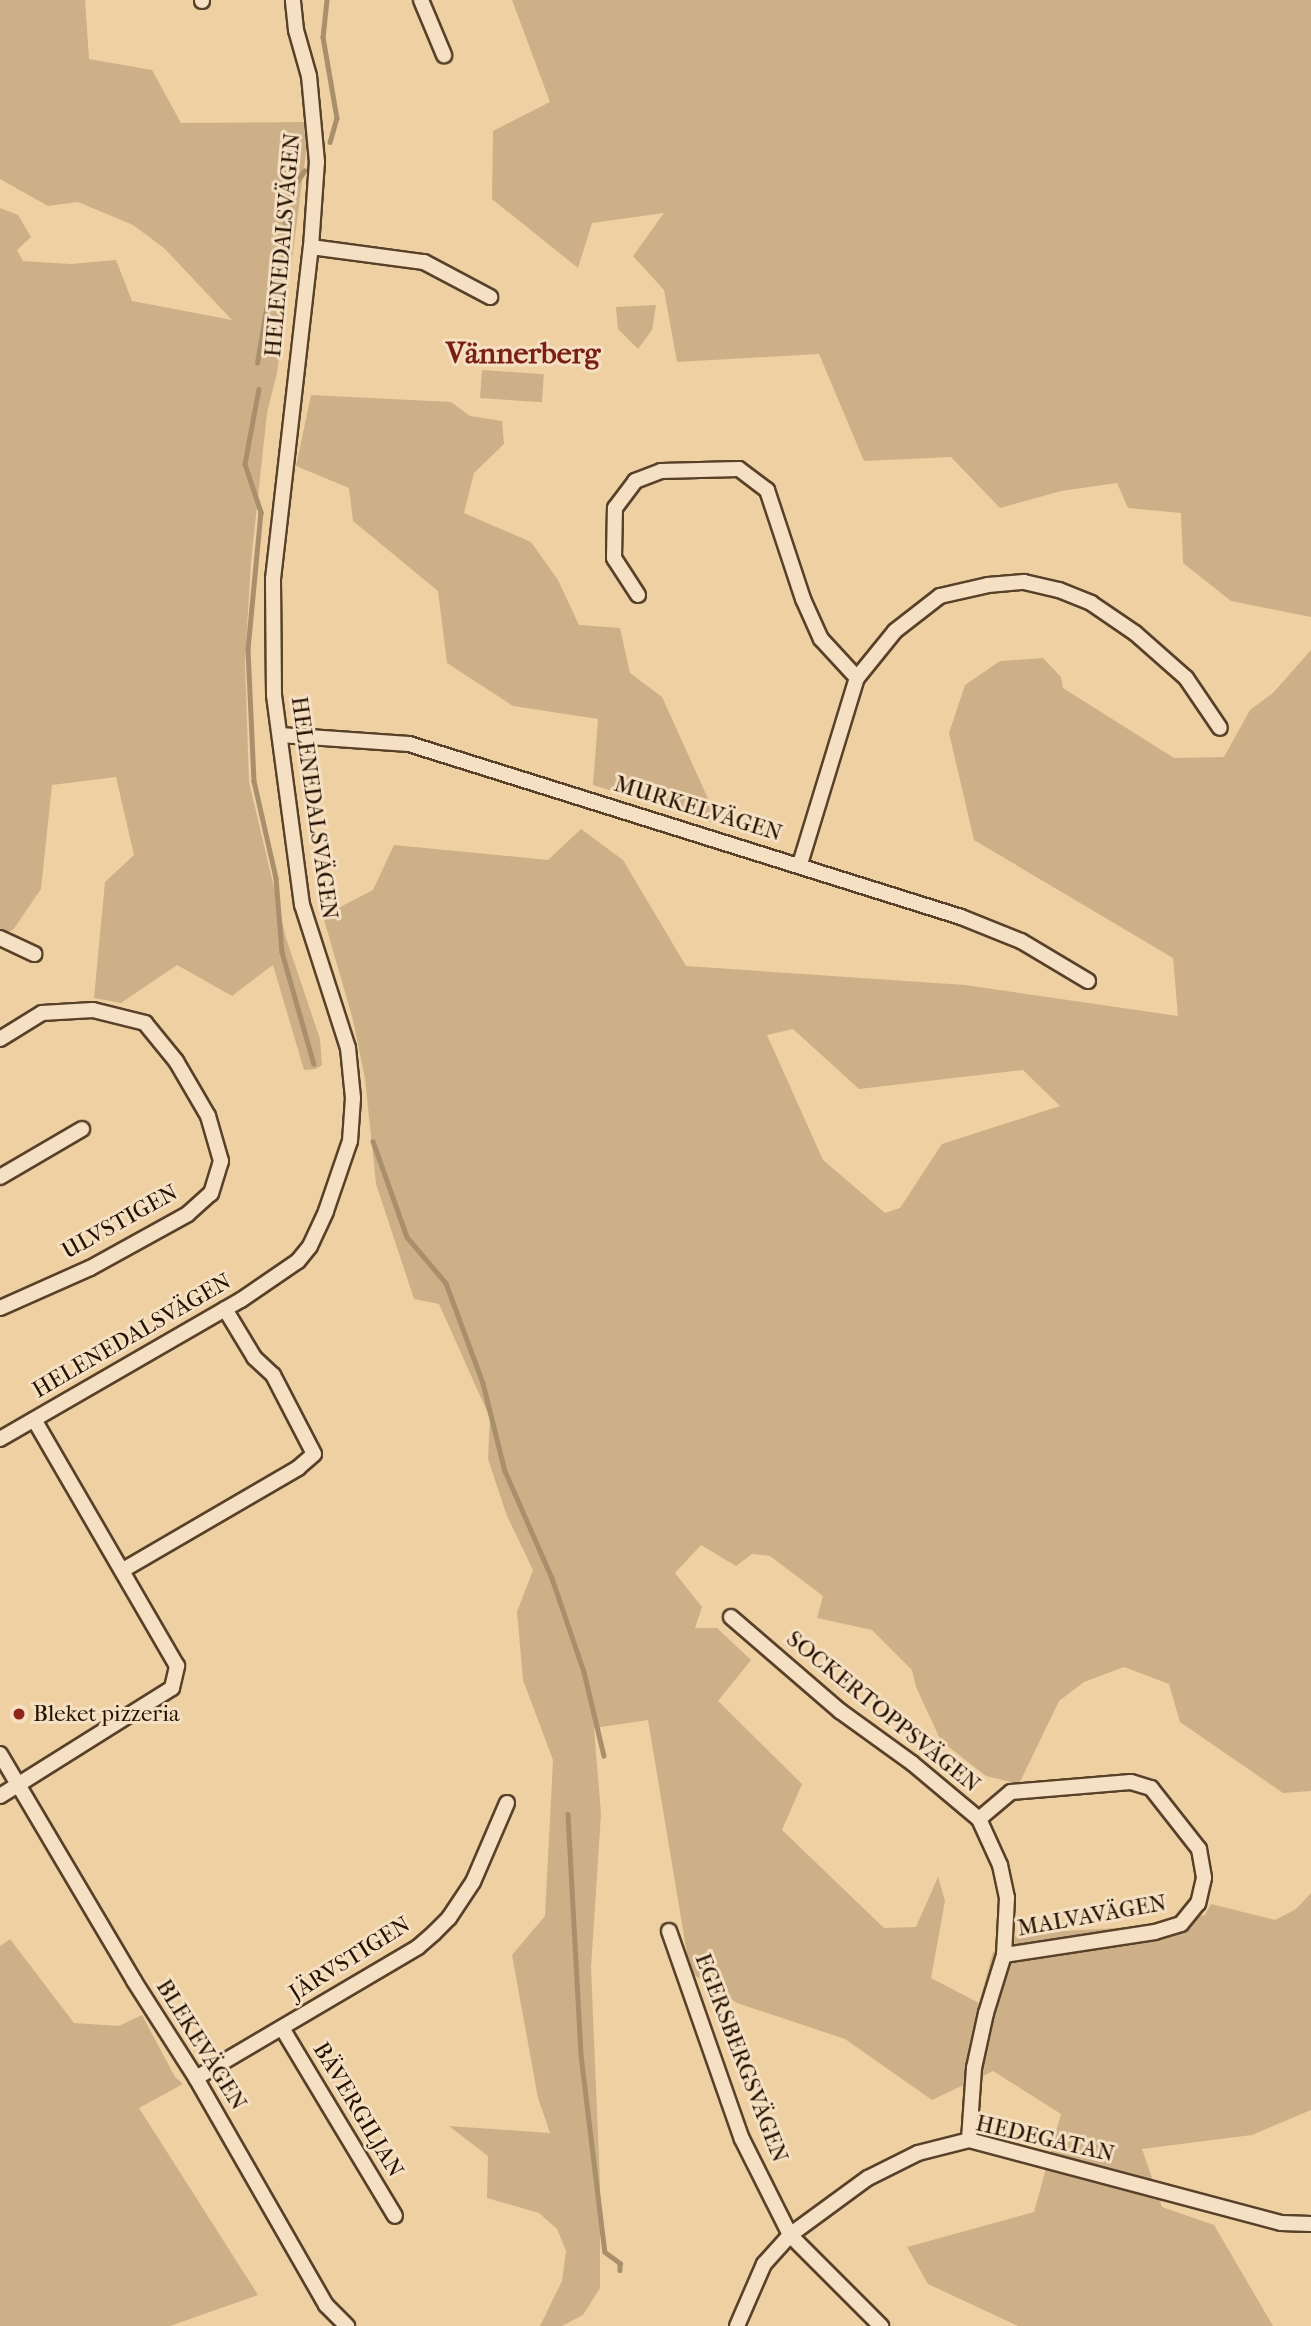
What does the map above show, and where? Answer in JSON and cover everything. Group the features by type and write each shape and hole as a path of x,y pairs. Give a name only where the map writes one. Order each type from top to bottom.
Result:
{"street":[{"name":"HELENEDALSVÄGEN","path":"0,1439 275,1279 310,1246 344,1162 352,1118 348,1048 302,905 275,695 273,579 317,162 316,122 293,0"},
{"path":"421,0 444,55"},
{"path":"310,247 424,262 490,297"},
{"path":"638,595 614,558 615,508 635,481 662,471 739,469 767,490 803,598 821,639 857,678"},
{"path":"800,864 857,678 895,631 940,596 1024,582 1059,590 1091,603 1135,633 1186,678 1220,728"},
{"name":"MURKELVÄGEN","path":"280,735 409,744 800,864 970,920 1021,941 1088,981"},
{"path":"0,938 34,954"},
{"name":"ULVSTIGEN","path":"0,1039 42,1013 93,1010 145,1023 176,1061 208,1116 221,1161 211,1193 188,1214 90,1268 0,1308"},
{"path":"0,1177 82,1129"},
{"path":"123,1570 277,1477 298,1468 314,1454 273,1375 254,1357 225,1309"},
{"path":"0,1796 172,1688 177,1666 34,1419"},
{"name":"SOCKERTOPPSVÄGEN","path":"731,1617 840,1711 912,1763 979,1819 1000,1865 1007,1898 1004,1955 986,2012 974,2068 969,2140"},
{"name":"BLEKEVÄGEN","path":"0,1754 134,1981 196,2078 326,2305 347,2326"},
{"name":"MALVAVÄGEN","path":"979,1819 1011,1791 1131,1782 1151,1788 1199,1849 1204,1878 1198,1903 1181,1924 1156,1932 1004,1955"},
{"name":"JÄRVSTIGEN","path":"196,2078 418,1947 434,1933 449,1918 472,1882 507,1803"},
{"name":"EGERSBERGSVÄGEN","path":"669,1931 742,2139 790,2235 881,2326"},
{"name":"BÄVERGILJAN","path":"282,2028 395,2216"},
{"name":"HEDEGATAN","path":"737,2326 764,2264 790,2235 868,2178 918,2153 969,2140 1281,2223 1311,2224"}],"shaded area":[{"path":"0,0 85,0 89,59 152,70 181,123 310,122 277,373 267,413 251,562 245,661 249,782 286,938 320,1039 322,1065 316,1069 304,1070 273,965 232,996 177,965 121,1003 94,998 105,882 134,855 116,777 52,785 41,889 13,930 0,934 0,208 18,215 31,237 17,250 23,261 71,264 116,260 132,301 232,320 164,248 133,225 78,202 48,206 0,179"},
{"path":"512,0 1311,0 1311,617 1231,601 1183,563 1181,513 1128,508 1117,483 1061,491 1000,508 951,457 864,461 819,354 677,362 664,290 633,256 664,213 592,223 578,268 492,199 493,131 550,102"},
{"path":"656,305 652,330 638,349 618,329 616,307"},
{"path":"482,370 544,374 542,402 480,398"},
{"path":"311,395 451,402 470,416 502,421 504,444 474,473 464,513 531,542 558,580 579,625 620,628 630,673 662,697 720,825 593,785 598,719 513,706 447,663 438,591 353,521 349,488 296,466"},
{"path":"1311,650 1311,1791 1283,1793 1180,1722 1169,1684 1124,1667 1084,1682 1059,1701 1019,1784 986,1776 941,1741 916,1687 912,1670 872,1630 817,1618 823,1596 770,1556 752,1554 736,1566 701,1545 675,1573 702,1607 695,1628 717,1628 751,1660 718,1701 802,1784 782,1830 884,1928 916,1927 938,1877 945,1901 931,1978 979,2003 993,1952 1017,1934 1147,1926 1205,1915 1211,1904 1275,1920 1296,1909 1311,1893 1311,2110 1252,2135 1142,2149 1162,2207 1214,2225 1273,2326 1018,2326 928,2284 907,2247 1034,2212 1061,2114 993,2071 932,2100 845,2039 737,2003 690,1972 648,1720 594,1728 601,1814 591,1968 600,2183 600,2288 583,2315 562,2326 540,2326 562,2281 566,2251 557,2229 539,2213 487,2198 488,2156 449,2126 550,2133 538,2098 512,1955 545,1916 553,1760 523,1680 517,1612 533,1570 507,1516 488,1459 490,1418 439,1304 414,1299 376,1184 365,1079 353,1020 323,916 373,890 394,845 548,860 581,829 623,860 686,966 965,985 1178,1016 1173,958 974,840 949,733 965,685 1000,661 1043,658 1061,677 1063,688 1174,758 1224,757 1250,710 1273,693","holes":["793,1029 859,1089 1023,1070 1060,1106 942,1144 900,1208 885,1213 823,1160 767,1035"]},
{"path":"10,1939 74,2023 119,2026 142,2015 175,2077 183,2084 139,2108 258,2295 170,2326 0,2326 0,1946"}],"waterway":[{"path":"327,0 323,37 337,118 330,142"},
{"path":"257,363 266,310 284,254 286,197 304,171"},
{"path":"259,389 245,464 261,512 248,649 254,781 276,878 282,952 314,1064"},
{"path":"373,1141 407,1237 446,1283 483,1383 505,1471 552,1578 584,1672 604,1756"},
{"path":"568,1814 581,2055 605,2252 620,2263 620,2270"}],"place":[{"name":"Bleket pizzeria","path":"19,1714"}],"district":[{"name":"Vännerberg","path":"523,354"}]}
